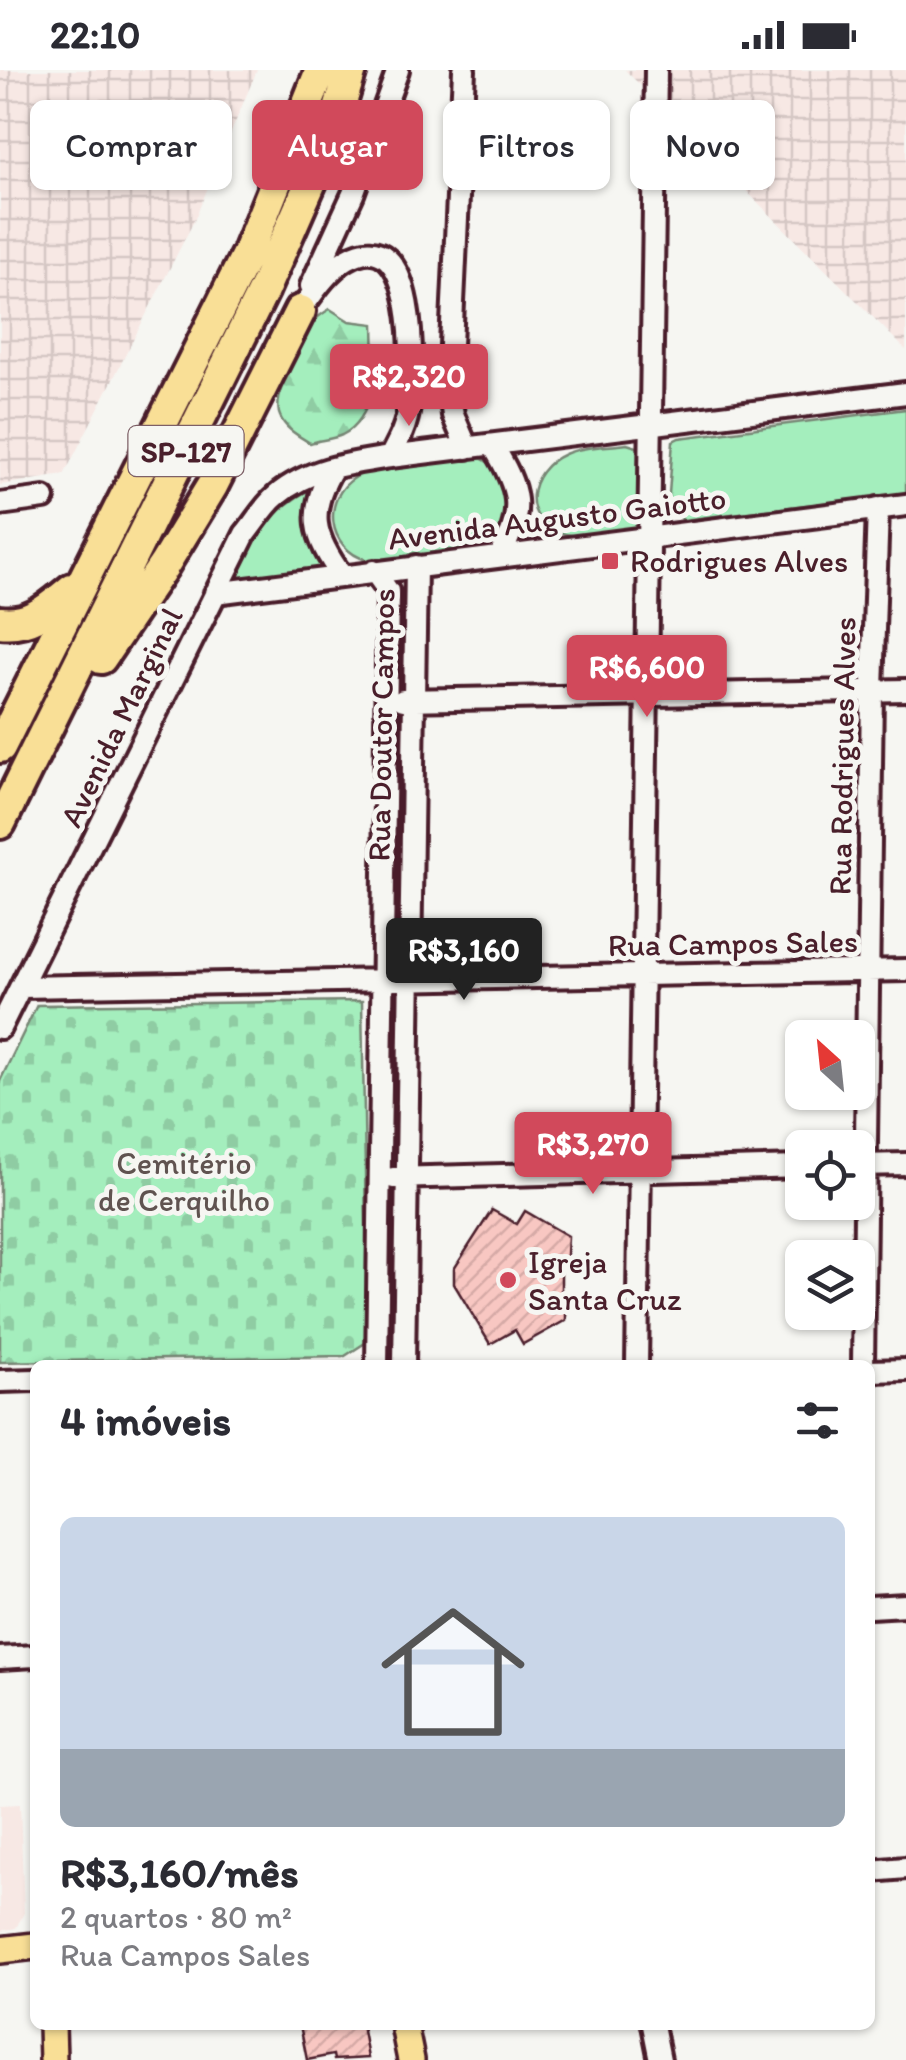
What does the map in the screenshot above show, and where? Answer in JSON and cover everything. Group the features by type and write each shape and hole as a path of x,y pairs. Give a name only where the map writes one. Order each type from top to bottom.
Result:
{"highway":[{"name":"SP-127","path":"0,747 248,252 321,70"},
{"name":"SP-127","path":"0,823 264,290 331,136 351,70"},
{"path":"36,751 164,565 212,486 300,311"},
{"path":"0,622 40,616 82,581"}],"main road":[{"path":"0,1950 30,1947"},
{"path":"52,2030 53,2060"},
{"path":"405,2030 410,2060"}],"street":[{"path":"300,311 353,194 398,70"},
{"path":"464,70 449,387 453,415 467,448"},
{"path":"637,1360 656,70"},
{"path":"300,311 325,278 348,258 369,253 385,257 400,275 409,326 409,406 404,432 390,456"},
{"path":"342,576 321,545 316,524 322,487 333,468 390,456 906,393"},
{"path":"493,446 512,478 518,501 513,533 500,556"},
{"name":"Avenida Marginal","path":"0,1028 245,534 275,497 301,480 333,468"},
{"path":"0,504 44,498"},
{"name":"Avenida Augusto Gaiotto","path":"215,593 906,505"},
{"name":"Rua Rodrigues Alves","path":"863,1130 878,508"},
{"name":"Rua Doutor Campos","path":"404,1360 416,566"},
{"name":"Rua Doutor Campos","path":"374,572 388,591 377,1360"},
{"path":"386,700 906,690"},
{"name":"Rua Campos Sales","path":"22,987 906,970"},
{"path":"875,1165 906,1164"},
{"path":"381,1178 785,1167"},
{"name":"Rua Rodrigues Alves","path":"862,1220 863,1360"},
{"path":"875,1371 906,1370"},
{"path":"0,1380 30,1380"},
{"path":"875,1607 906,1605"},
{"path":"0,1658 30,1656"},
{"path":"875,1871 906,1868"},
{"path":"654,2030 660,2060"}],"shaded area":[{"path":"0,70 257,70 232,130 232,100 30,100 30,190 207,190 64,475 0,485"},
{"path":"625,70 906,70 906,350 745,190 775,190 775,100 655,100"},
{"path":"20,1804 24,1913 16,1928 0,1931 0,1805"}],"green space":[{"path":"330,309 349,321 374,324 372,386 363,415 354,426 342,435 310,443 282,421 278,407 289,366 303,338 316,319"},
{"path":"906,409 906,493 683,520 668,507 673,441 679,438"},
{"path":"627,444 643,449 641,524 636,529 573,536 550,528 540,519 534,508 535,484 552,462 579,449"},
{"path":"477,456 498,472 507,489 508,515 499,534 456,550 374,561 343,545 333,522 334,510 337,497 356,477 398,463"},
{"path":"313,491 325,569 236,580 234,574 264,526 284,506"},
{"name":"Cemitério de Cerquilho","path":"362,1001 368,1341 345,1356 0,1362 0,1081 37,1005"}],"building":[{"name":"Igreja Santa Cruz","path":"492,1210 517,1224 525,1211 568,1236 567,1255 561,1266 566,1320 523,1344 515,1330 490,1344 454,1284 454,1269"},
{"path":"301,2030 363,2030 368,2058 334,2060 333,2055 307,2060"}],"place":[{"name":"Rodrigues Alves","path":"610,561"},
{"name":"Igreja Santa Cruz","path":"508,1280"}]}
